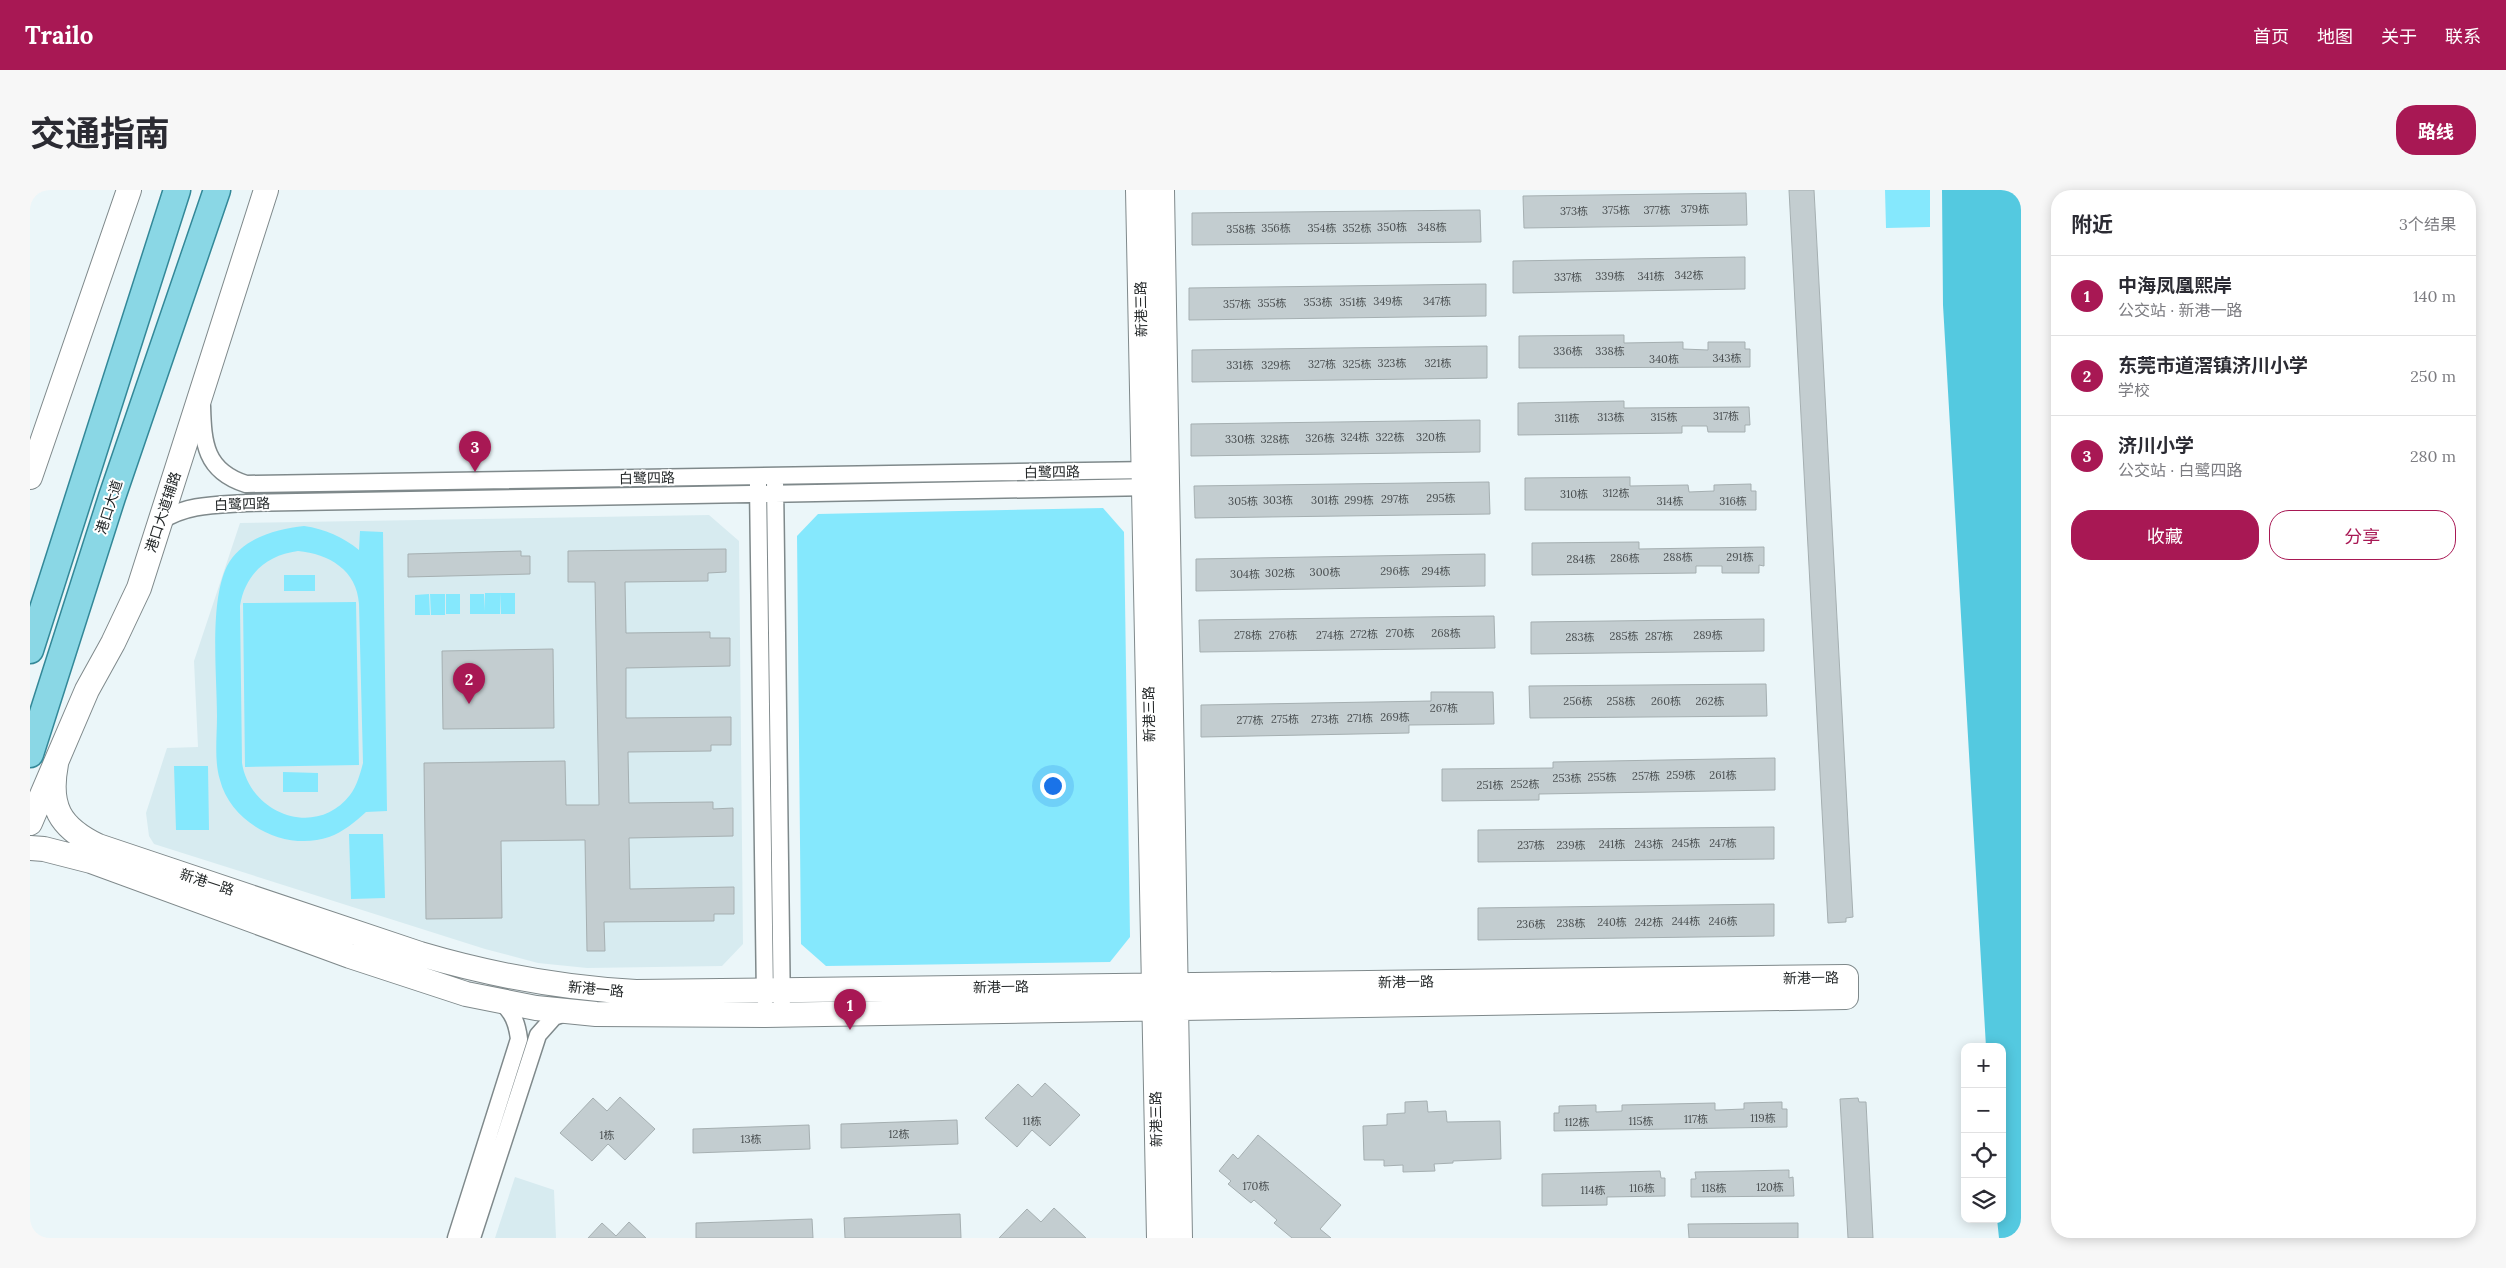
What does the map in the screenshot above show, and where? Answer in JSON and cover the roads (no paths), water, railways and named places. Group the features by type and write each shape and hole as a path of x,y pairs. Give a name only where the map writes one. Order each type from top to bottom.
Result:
{"main road":[{"path":"30,650 177,190"},
{"name":"港口大道","path":"30,754 112,497 217,190"}],"street":[{"path":"30,477 129,190"},
{"name":"港口大道辅路","path":"30,823 87,690 113,643 139,588 266,190"},
{"name":"新港三路","path":"1138,190 1156,478"},
{"name":"新港三路","path":"1159,1238 1165,1009 1156,478 1162,190"},
{"name":"白鹭四路","path":"204,387 202,405 205,445 211,461 231,479 246,484 775,476 1156,478"},
{"path":"773,1015 775,476"},
{"path":"758,477 773,990"},
{"name":"白鹭四路","path":"161,521 170,515 196,506 246,503 775,493 1156,478"},
{"name":"新港一路","path":"34,849 101,856 472,969 540,983 596,990 636,992 1846,977 1846,997 773,1015 637,1016 536,1008 466,994 350,956 101,856 70,828 60,816 53,801 52,784 56,764"},
{"path":"456,1238 519,1039 517,1025 512,1012 501,1001"},
{"name":"新港三路","path":"1165,1009 1180,1238"},
{"path":"472,1238 538,1035 554,1017 571,1012"}],"place":[{"name":"济川小学","path":"475,472"},
{"name":"东莞市道滘镇济川小学","path":"469,704"},
{"name":"中海凤凰熙岸","path":"850,1030"}]}
